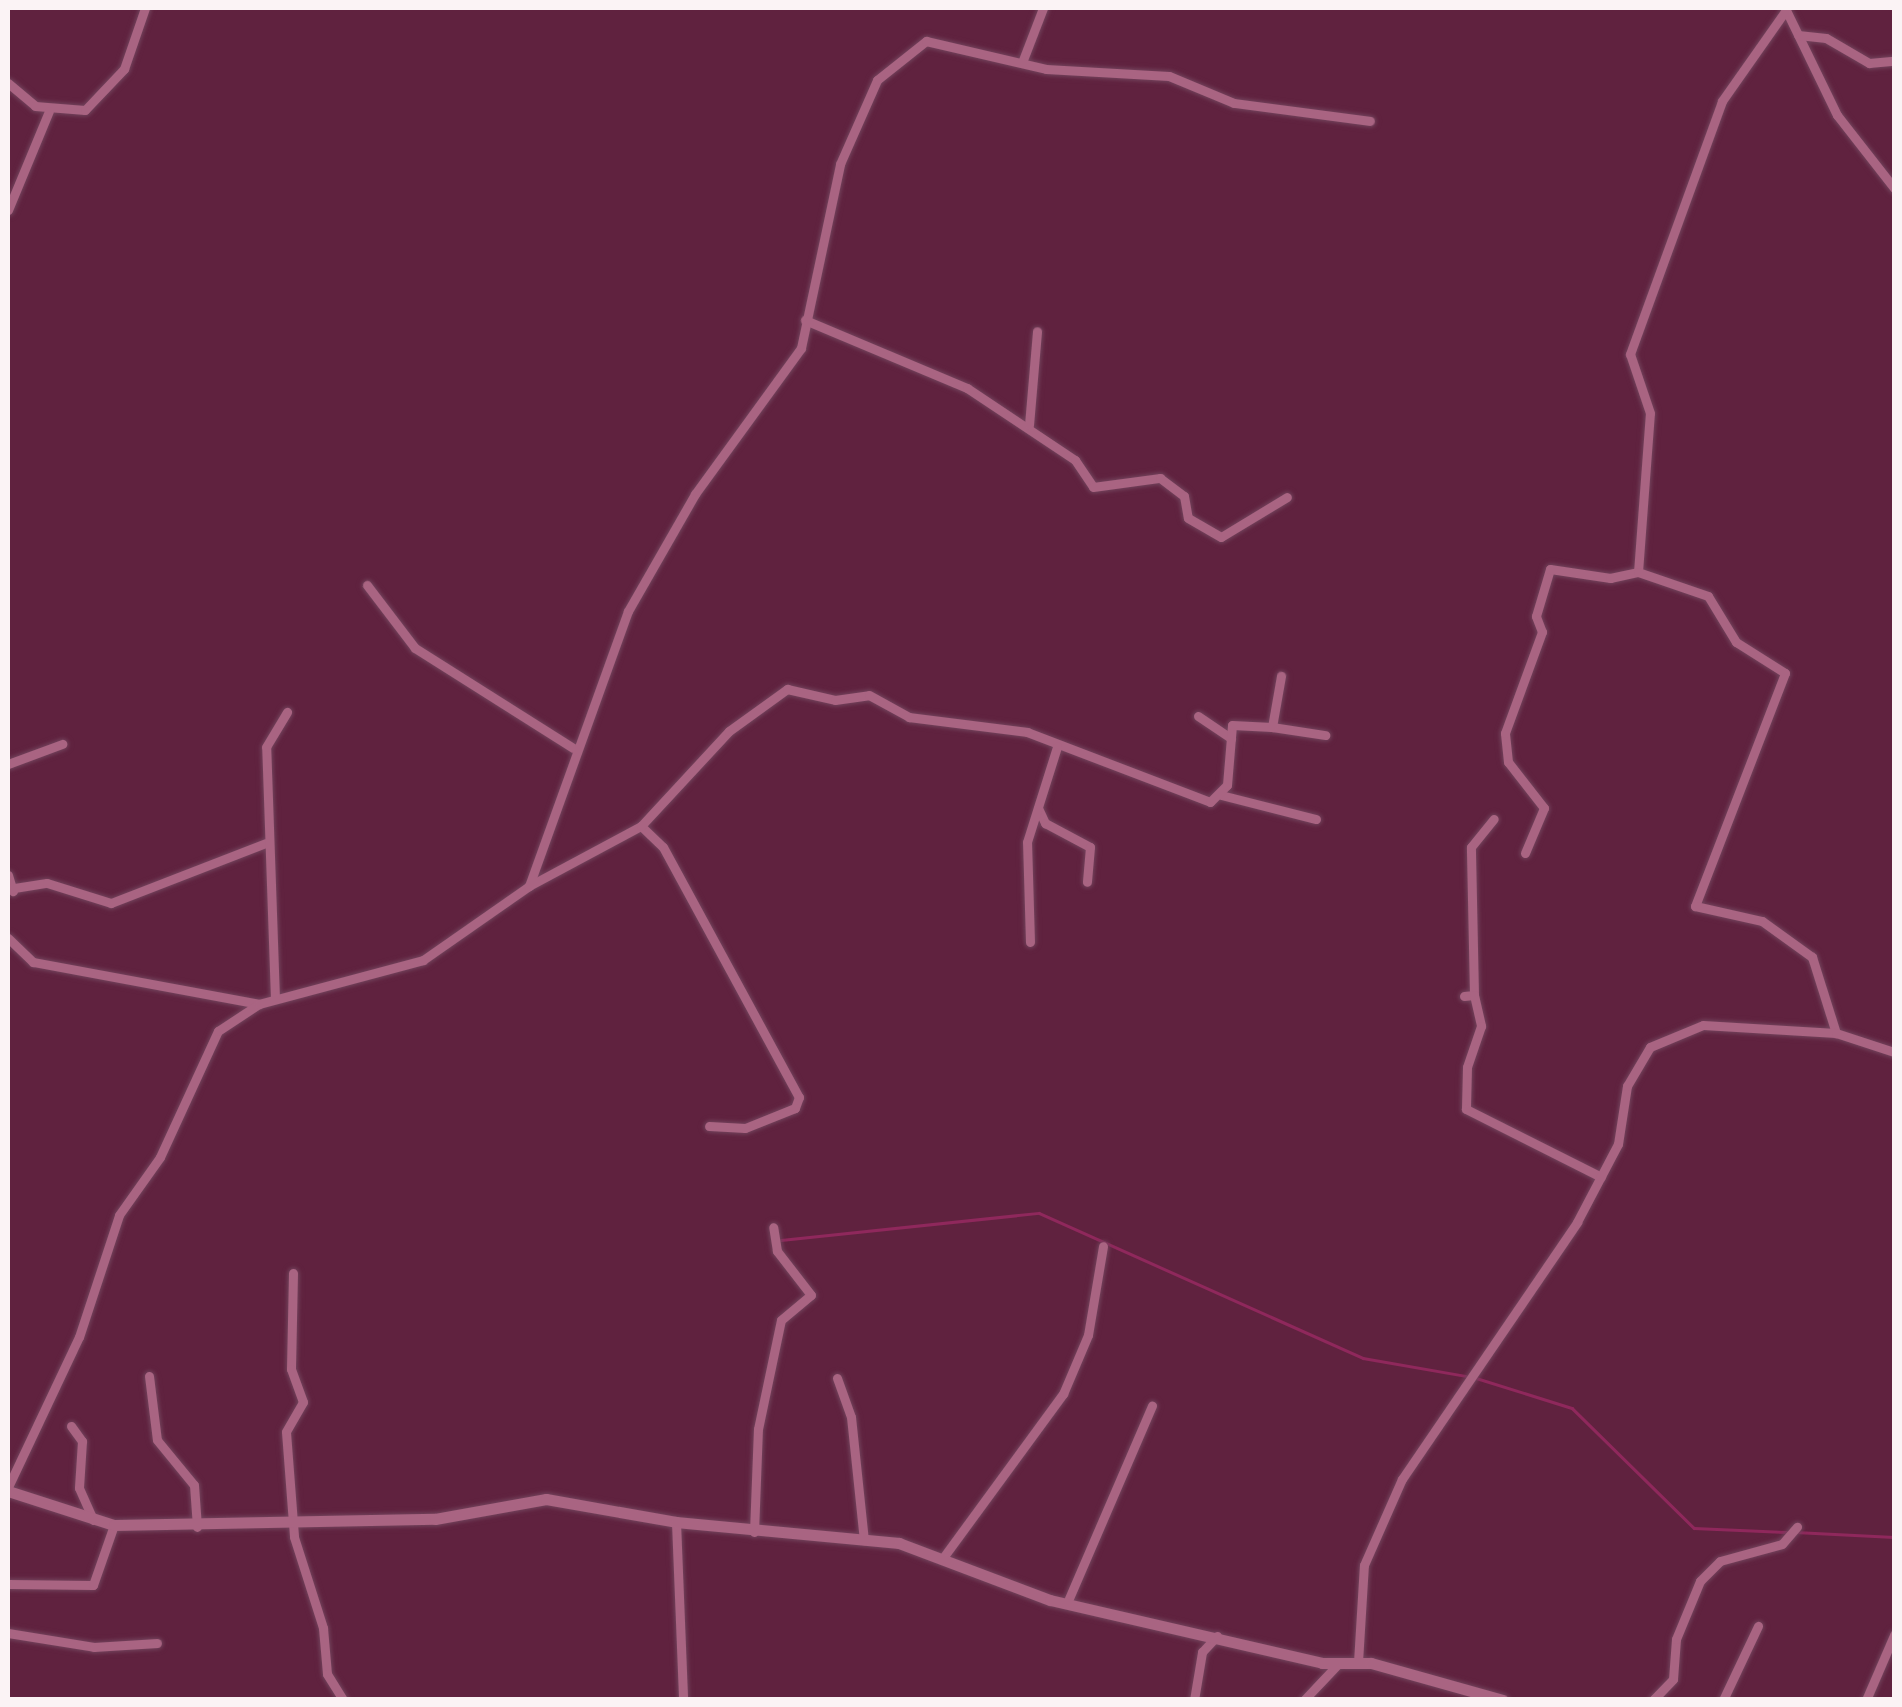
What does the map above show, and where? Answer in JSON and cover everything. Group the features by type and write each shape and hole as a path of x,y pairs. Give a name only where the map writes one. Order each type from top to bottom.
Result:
{"street":[{"path":"8,83 49,110 85,110 104,97 145,8"},
{"path":"1023,60 1043,8"},
{"path":"1638,572 1650,413 1630,354 1722,100 1785,9 1837,115 1894,188"},
{"path":"1798,35 1826,38 1869,63 1894,61"},
{"path":"529,886 573,748 610,675 628,611 695,494 776,393 805,320 840,164 877,80 926,41 1023,60 1170,76 1234,103 1370,121"},
{"path":"8,210 49,110"},
{"path":"805,320 1029,425 1093,487 1160,478 1184,496 1188,518 1221,537 1288,496"},
{"path":"1029,425 1037,332"},
{"path":"1525,852 1544,808 1508,762 1505,733 1542,632 1544,580 1550,569 1610,578 1638,572 1708,596 1736,642 1784,673 1695,906 1762,921 1812,957 1836,1034"},
{"path":"367,585 416,648 573,748"},
{"path":"1272,727 1280,676"},
{"path":"1316,819 1221,794 1197,800 1057,747 972,720 909,717 869,695 835,700 786,689 729,732 641,826 529,886 394,972 259,1004 218,1032 160,1157 125,1203 79,1337 8,1489 93,1523 114,1525 197,1526 292,1518 435,1519 546,1499 676,1522 864,1540 945,1555 1066,1604 1314,1660 1358,1662 1502,1700"},
{"path":"275,999 276,886 266,843 273,774 266,748 287,712"},
{"path":"1198,716 1231,738"},
{"path":"1221,794 1237,722 1325,736"},
{"path":"8,764 62,744"},
{"path":"1030,942 1027,842 1057,747"},
{"path":"1038,803 1040,820 1090,847 1088,882"},
{"path":"1494,819 1471,847 1469,996 1481,1026 1466,1067 1466,1109 1600,1177"},
{"path":"641,826 663,847 799,1098 795,1108 745,1128 709,1126"},
{"path":"8,875 10,890 47,883 111,903 266,843"},
{"path":"8,938 34,962 259,1004"},
{"path":"1358,1662 1364,1566 1402,1479 1600,1177 1618,1144 1627,1086 1650,1048 1702,1025 1836,1034 1894,1052"},
{"path":"754,1532 758,1429 781,1320 811,1295 777,1250 773,1227"},
{"path":"945,1555 988,1507 1068,1383 1103,1246"},
{"path":"292,1273 292,1369 303,1402 286,1432 292,1518 324,1628 324,1661 344,1700"},
{"path":"149,1376 157,1440 194,1486 197,1526"},
{"path":"837,1378 851,1417 864,1540"},
{"path":"1066,1604 1152,1406"},
{"path":"70,1426 82,1441 79,1488 94,1505 93,1523"},
{"path":"676,1522 683,1700"},
{"path":"8,1584 93,1585 114,1525"},
{"path":"1653,1700 1673,1679 1676,1639 1700,1581 1720,1561 1782,1544 1797,1527"},
{"path":"1724,1700 1758,1626"},
{"path":"8,1634 94,1647 157,1643"},
{"path":"1866,1700 1894,1635"},
{"path":"1194,1700 1202,1652 1216,1636"},
{"path":"1314,1660 1319,1682"},
{"path":"1304,1700 1338,1664"}],"waterway":[{"path":"781,1240 1039,1213 1363,1358 1466,1376"},
{"path":"1473,1377 1572,1408 1694,1528 1787,1532"},
{"path":"1795,1532 1894,1537"}]}
